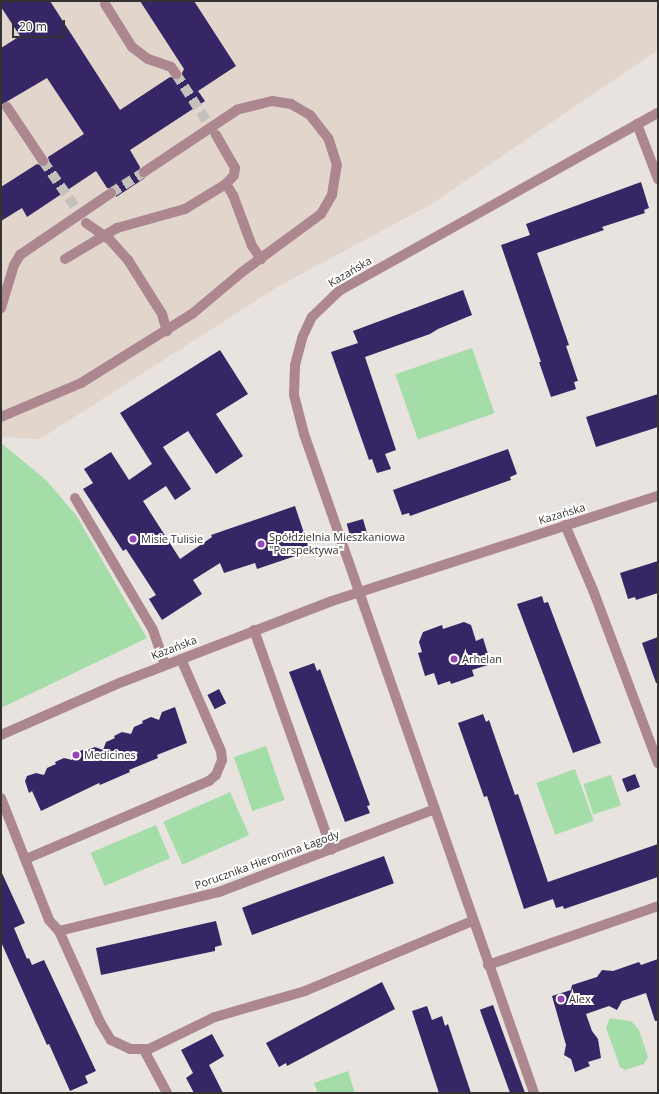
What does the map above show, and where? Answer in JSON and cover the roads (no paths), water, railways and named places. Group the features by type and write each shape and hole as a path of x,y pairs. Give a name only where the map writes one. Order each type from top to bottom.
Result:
{"street":[{"path":"105,4 136,51 148,60 163,63 176,74"},
{"path":"1,417 81,383 166,331 315,220 332,195 337,176 335,157 328,138 310,115 282,102 247,106 144,172"},
{"path":"7,107 43,160"},
{"name":"Kazańska","path":"359,592 297,412 295,365 300,344 312,318 328,300 353,283 658,113"},
{"path":"638,124 658,180"},
{"path":"65,259 117,228 185,209 226,184 234,175 235,168 216,135"},
{"path":"226,184 233,195 252,246 261,259"},
{"path":"1,308 14,265 20,255 110,193"},
{"path":"86,223 110,240 128,260 162,314 166,331"},
{"name":"Kazańska","path":"1,735 165,665 254,630 359,592 658,496"},
{"path":"74,498 153,630 165,665"},
{"path":"565,525 593,590 658,763"},
{"path":"359,592 433,810 534,1093"},
{"path":"254,630 332,850"},
{"path":"26,859 209,781 216,775 222,760 221,751 181,659"},
{"path":"1,798 49,920 59,931 108,1036 123,1047 144,1050 202,1022 311,988 472,921"},
{"name":"Porucznika Hieronima Łagody","path":"59,931 207,896 332,850 433,810"},
{"path":"488,965 658,906"},
{"path":"144,1050 167,1093"}],"tunnel":[{"path":"176,74 215,134"},
{"path":"43,161 85,221"},
{"path":"111,193 144,172"}],"place":[{"name":"Misie Tulisie","path":"133,539"},
{"name":"Spółdzielnia Mieszkaniowa \"Perspektywa\"","path":"261,544"},
{"name":"Arhelan","path":"454,659"},
{"name":"Medicines","path":"76,755"},
{"name":"Alex","path":"561,999"}]}
